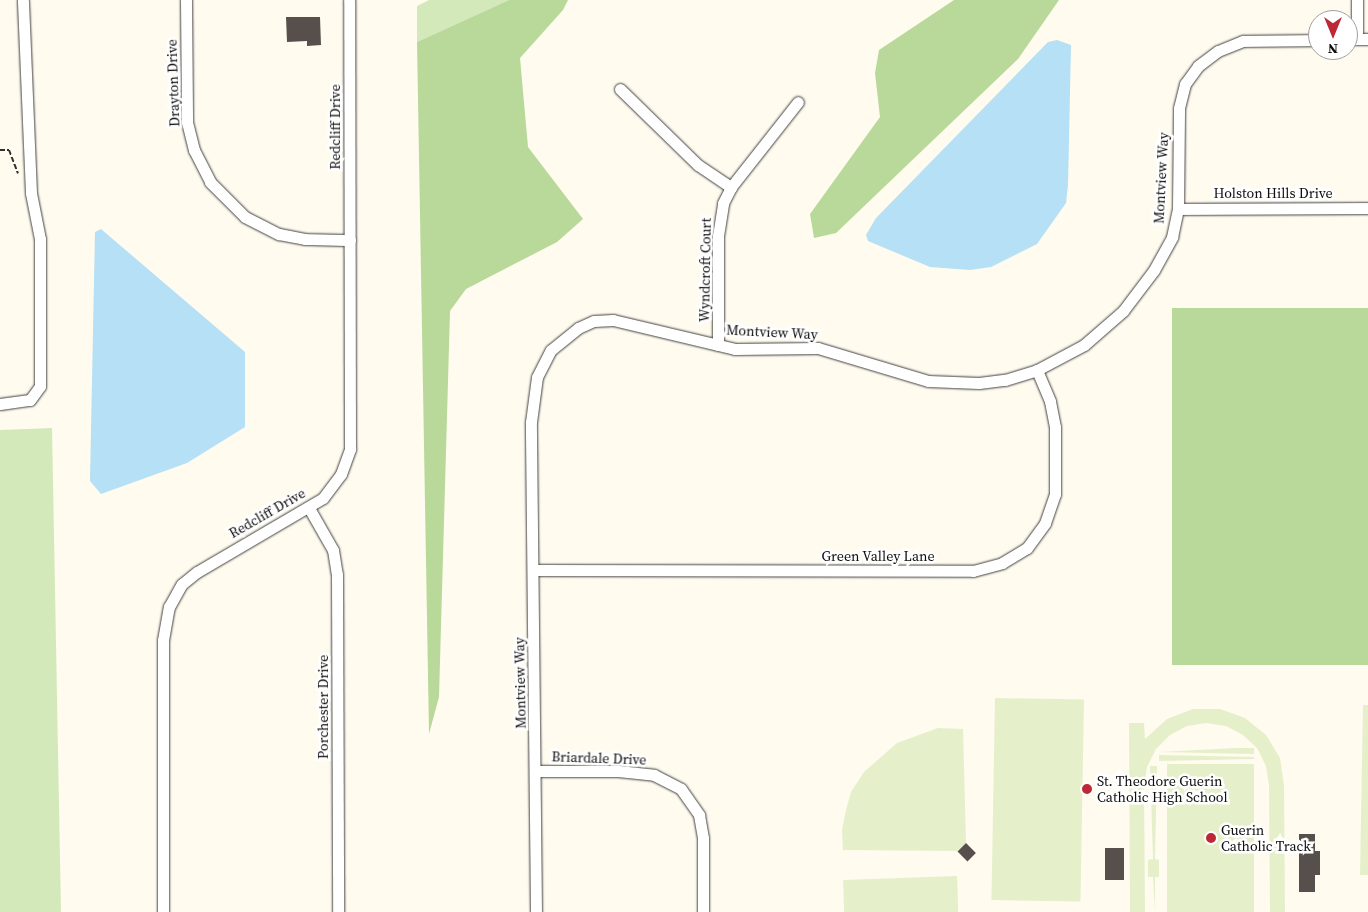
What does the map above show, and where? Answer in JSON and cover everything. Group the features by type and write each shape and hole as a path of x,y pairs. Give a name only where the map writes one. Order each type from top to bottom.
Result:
{"street":[{"path":"0,404 30,400 40,386 40,239 31,193 23,0"},
{"name":"Drayton Drive","path":"186,0 187,122 194,150 210,182 240,212 273,231 305,239 350,240"},
{"name":"Redcliff Drive","path":"163,912 162,646 169,607 182,584 196,572 309,508 338,480 350,449 350,0"},
{"name":"Montview Way","path":"536,912 531,422 537,377 550,350 578,328 594,321 613,320 735,349 818,348 907,377 948,383 1005,380 1037,370 1084,345 1123,311 1154,270 1172,237 1178,209 1179,108 1186,84 1198,66 1218,50 1243,41 1308,40"},
{"path":"620,89 698,165 731,186"},
{"name":"Wyndcroft Court","path":"718,345 719,218 731,186 798,102"},
{"name":"Holston Hills Drive","path":"1178,209 1368,208"},
{"name":"Green Valley Lane","path":"534,570 973,571 1002,562 1027,548 1045,523 1055,494 1055,427 1050,401 1037,370"},
{"name":"Porchester Drive","path":"309,508 333,550 337,574 338,912"},
{"name":"Briardale Drive","path":"536,771 654,775 668,780 686,794 699,815 702,838 703,912"}],"path":[{"path":"0,150 9,150 18,175"}],"green space":[{"path":"429,0 509,0 417,42 417,6"},
{"path":"509,0 568,0 563,10 520,58 528,147 583,219 557,242 466,289 450,311 439,697 429,734 417,42"},
{"path":"954,0 1059,0 1018,59 836,233 814,238 810,214 880,117 875,73 879,50"},
{"path":"1172,308 1368,308 1368,665 1172,665"},
{"path":"52,428 61,912 0,912 0,430"},
{"path":"995,698 1084,700 1080,902 991,900"},
{"path":"1363,705 1368,705 1368,875 1360,875"},
{"path":"1193,709 1220,709 1245,718 1266,735 1280,758 1284,785 1285,912 1270,912 1269,785 1266,766 1257,748 1243,735 1226,726 1206,723 1187,726 1170,735 1156,749 1147,767 1144,786 1145,912 1130,912 1129,723 1144,723 1145,739 1167,719"},
{"path":"938,728 963,729 966,843 957,851 843,850 842,830 846,810 851,792 864,772 897,743"},
{"path":"1254,748 1254,754 1159,752"},
{"path":"1159,755 1254,757 1254,759 1159,761"},
{"name":"Guerin Catholic Track","path":"1167,764 1254,764 1254,912 1167,912"},
{"path":"1150,766 1157,766 1155,859 1159,860 1159,877 1155,877 1155,912 1153,877 1148,877 1148,860 1153,859"},
{"path":"957,876 958,912 844,912 843,880"}],"water":[{"path":"1057,40 1071,45 1068,185 1066,203 1037,244 991,267 970,270 930,267 868,241 866,235 876,218 1048,42"},
{"path":"101,229 245,352 245,427 187,463 101,494 90,481 95,232"}],"building":[{"path":"286,17 320,17 321,45 307,46 307,41 287,42"},
{"path":"1299,834 1315,834 1315,851 1320,851 1320,875 1315,875 1315,892 1299,892"},
{"path":"966,843 976,853 967,861 958,851"},
{"path":"1105,848 1124,848 1124,880 1105,880"}],"place":[{"name":"St. Theodore Guerin Catholic High School","path":"1087,789"},
{"name":"Guerin Catholic Track","path":"1211,838"}]}
